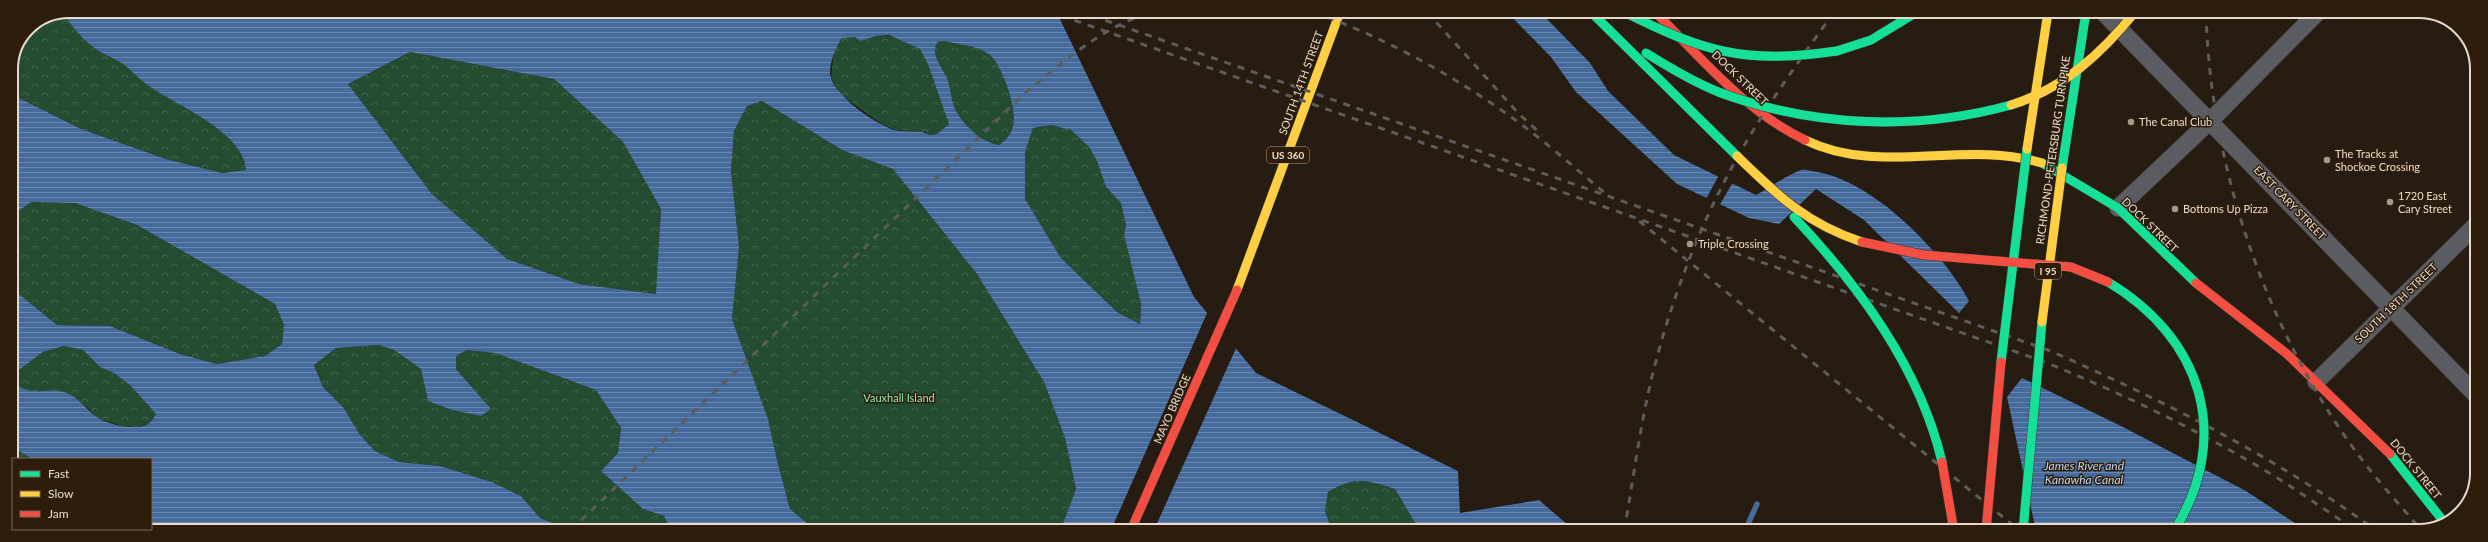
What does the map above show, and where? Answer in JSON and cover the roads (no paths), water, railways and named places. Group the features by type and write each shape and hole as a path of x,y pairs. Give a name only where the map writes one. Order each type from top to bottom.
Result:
{"main road":[{"name":"SOUTH 14TH STREET","path":"1234,298 1338,18"},
{"path":"1597,18 1779,197 1808,218 1841,235 1877,247 1920,254 2071,267 2086,271 2129,294 2155,316 2177,343 2189,365 2204,417 2201,470 2193,498 2178,524"},
{"path":"1598,18 1805,228 1850,282 1889,338 1919,395 1938,448 1953,524"},
{"path":"1638,18 1703,47 1753,57 1792,57 1837,51 1871,40 1907,18"},
{"name":"DOCK STREET","path":"1661,18 1748,106 1784,130 1813,144 1839,153 1878,158 1992,153 2019,156 2042,163 2118,208 2188,277 2287,354 2392,456 2441,519"},
{"path":"1987,524 2006,300 2028,137 2047,18"},
{"name":"RICHMOND-PETERSBURG TURNPIKE","path":"2024,524 2036,376 2051,245 2085,18"},
{"path":"1604,24 1669,69 1715,91 1767,108 1815,118 1864,124 1941,120 1991,110 2026,100 2060,83 2087,62 2115,38 2130,18"},
{"name":"MAYO BRIDGE","path":"1134,524 1234,298"}],"street":[{"name":"EAST CARY STREET","path":"2109,18 2470,389"},
{"path":"2118,208 2210,121 2312,18"},
{"name":"SOUTH 18TH STREET","path":"2316,382 2470,230"}],"water":[{"path":"67,18 1059,18 1194,297 1256,373 1458,471 1460,513 1539,500 1567,524 1416,524 1395,489 1376,483 1361,481 1346,484 1328,492 1325,511 1330,524 1063,524 1076,489 1065,438 1044,382 977,274 893,169 842,150 762,101 747,106 734,131 731,171 739,247 732,319 768,419 790,509 808,524 668,524 664,516 643,509 601,471 618,453 621,428 596,390 495,353 467,350 456,356 456,369 491,409 481,416 449,409 428,401 421,369 394,350 379,345 336,348 314,365 323,387 343,407 360,435 375,451 399,462 440,466 492,482 521,496 540,518 555,524 152,524 152,458 30,458 18,450 18,386 34,391 65,392 75,398 97,417 115,425 129,427 143,426 148,424 156,414 130,385 114,373 100,367 83,350 64,346 43,352 18,371 18,292 57,325 110,326 180,354 217,364 265,356 282,344 284,325 275,304 137,225 75,203 31,202 18,212 18,98 81,129 166,159 222,173 246,170 242,156 233,143 221,131 146,84 123,64 102,53 86,41","holes":["889,35 920,49 928,64 949,124 937,134 930,135 922,132 898,131 886,127 867,116 841,94 831,78 831,63 837,46 842,38 855,37 860,41 876,36","943,41 980,49 995,60 1008,89 1014,119 1010,135 999,145 986,141 980,137 969,128 956,111 947,78 935,50 938,42","410,52 554,79 623,142 661,209 656,294 579,284 507,259 432,194 348,84","1051,125 1071,130 1089,147 1097,161 1106,187 1121,203 1126,225 1124,235 1141,304 1140,324 1117,312 1061,258 1025,199 1025,152 1033,128"]},
{"path":"1513,18 1546,18 1590,63 1608,91 1674,155 1756,195 1798,171 1804,170 1839,178 1861,189 1883,204 1924,241 1942,261 1969,301 1959,313 1864,220 1816,189 1779,224 1749,218 1677,184 1576,92 1551,57"},
{"name":"James River and Kanawha Canal","path":"2022,378 2121,426 2246,491 2296,524 2034,524 2007,397"}],"waterway":[{"path":"1748,524 1757,504"}],"railway":[{"path":"1068,18 2042,361 2130,399 2216,442 2271,474 2347,524"},
{"path":"1099,18 2048,350 2134,389 2258,454 2338,504 2367,524"},
{"path":"577,524 1024,94 1086,45 1103,34 1136,18"},
{"path":"1330,18 1367,34 1418,59 1467,87 1526,128 1606,194"},
{"path":"1432,18 1518,113 1542,135"},
{"path":"1625,524 1639,439 1658,353 1667,321 1702,227 1748,139 1800,59 1830,18"},
{"path":"2206,18 2210,71 2219,131 2232,190 2250,248 2273,306 2299,360 2329,413 2370,470 2416,524"},
{"path":"1639,221 2011,524"}],"place":[{"name":"The Canal Club","path":"2131,122"},
{"name":"The Tracks at Shockoe Crossing","path":"2327,160"},
{"name":"1720 East Cary Street","path":"2390,202"},
{"name":"Bottoms Up Pizza","path":"2175,209"},
{"name":"Triple Crossing","path":"1690,244"}],"park label":[{"name":"Vauxhall Island","path":"899,398"}]}
